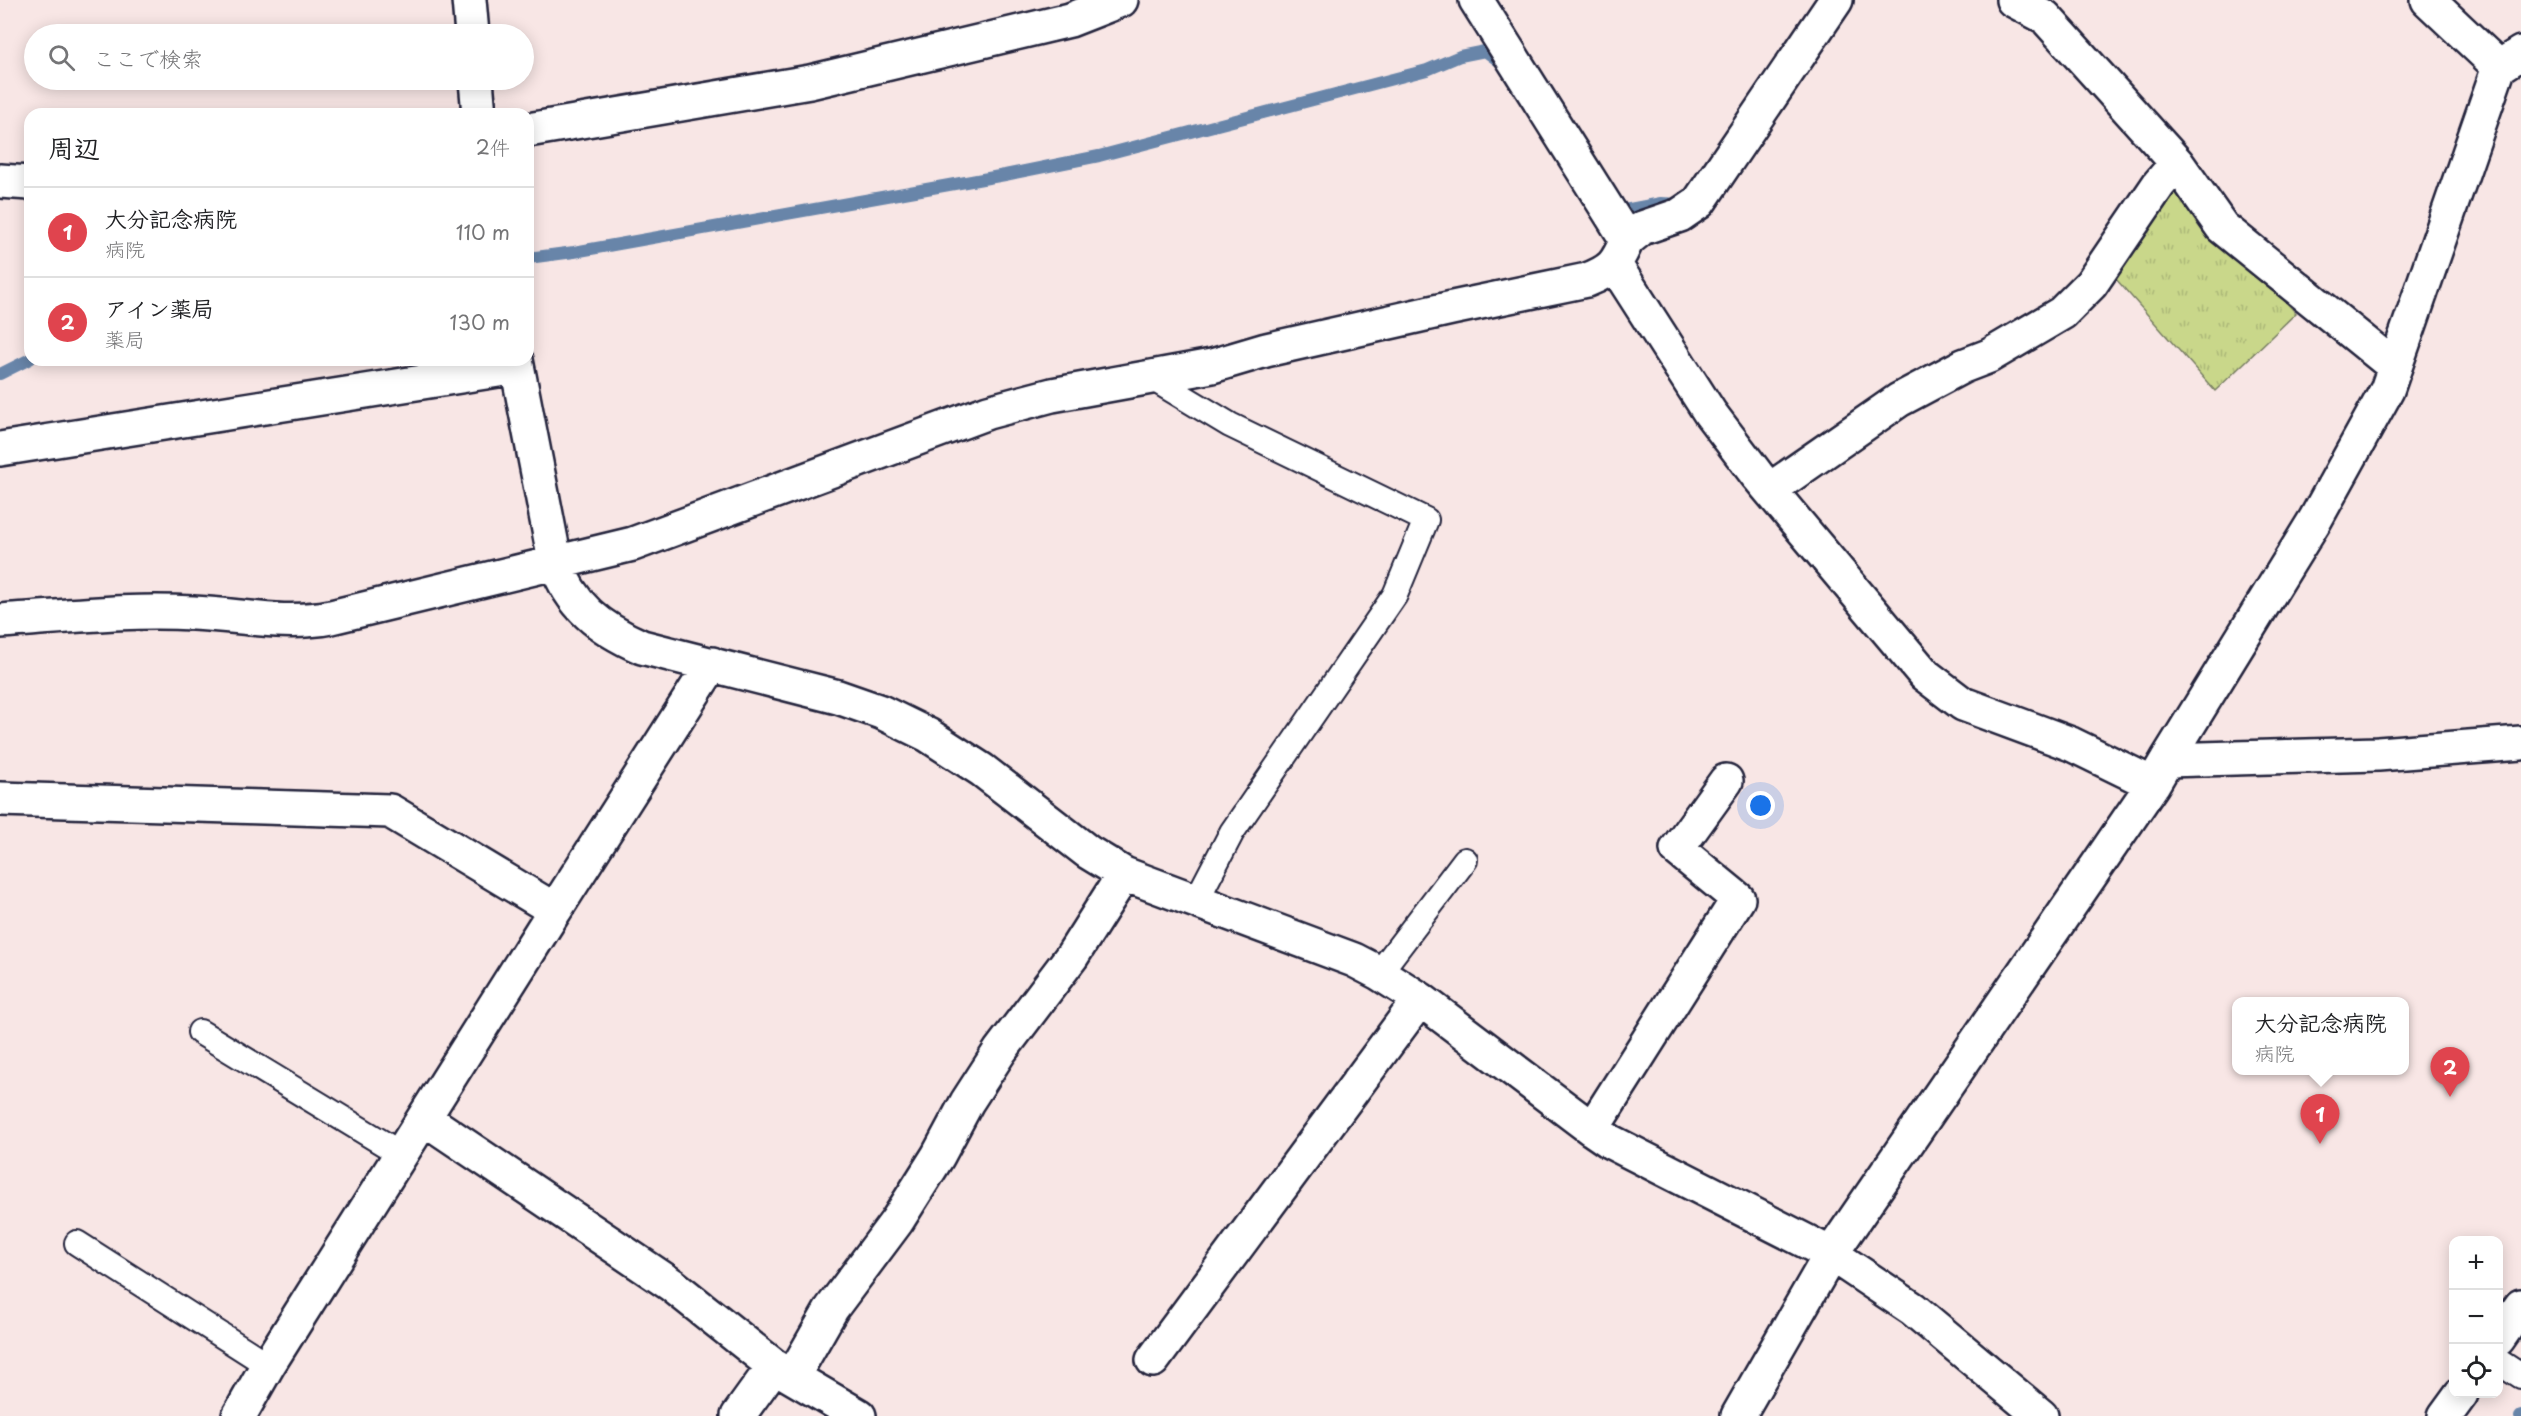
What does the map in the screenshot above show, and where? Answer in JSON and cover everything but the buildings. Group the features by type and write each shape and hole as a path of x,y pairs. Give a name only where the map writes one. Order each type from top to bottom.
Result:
{"street":[{"path":"469,0 471,24"},
{"path":"534,129 810,82 1070,20 1121,0"},
{"path":"1476,0 1710,412 1756,474 1771,489 1854,593 1925,675 1963,704 2072,744 2160,772 2521,744"},
{"path":"2013,0 2045,17 2177,163 2222,227 2395,367"},
{"path":"1738,1416 1831,1254 2160,772 2315,520 2387,390 2510,60 2428,0"},
{"path":"0,621 117,613 192,613 283,622 308,622 633,544 988,412 1052,395 1152,378 1452,308 1587,280 1602,274 1642,228 1680,215 1699,202 1825,4"},
{"path":"477,90 478,108"},
{"path":"1771,489 1899,400 1963,366 1989,356 2062,313 2091,284 2159,184 2177,163"},
{"path":"0,181 24,183"},
{"path":"0,449 499,366"},
{"path":"518,366 555,561 563,586 596,623 617,636 642,647 838,697 881,712 928,735 982,770 1088,852 1124,874 1195,903 1353,960 1379,973 1420,999 1611,1142 1831,1254 1913,1309 2041,1416"},
{"path":"238,1416 268,1365 712,664"},
{"path":"1592,1129 1738,899 1677,849 1726,781"},
{"path":"0,799 390,812 555,910"},
{"path":"738,1416 784,1371 897,1221 1000,1051 1072,956 1124,874"},
{"path":"1153,1360 1420,999"},
{"path":"424,1118 672,1285 784,1371 858,1416"},
{"path":"2503,1333 2521,1306"},
{"path":"2445,1416 2458,1398"}],"lane":[{"path":"1152,378 1230,425 1426,520 1395,595 1232,832 1195,903"},
{"path":"1379,973 1465,860"},
{"path":"200,1032 401,1154"},
{"path":"77,1243 268,1365"},
{"path":"2503,1364 2521,1376"}],"green space":[{"path":"2176,181 2296,313 2215,391 2115,278"}],"waterway":[{"path":"534,257 1005,175 1099,156 1427,70 1460,56 1485,51 1504,65"},
{"path":"1614,212 1661,203 1679,204"},
{"path":"0,374 24,362"}],"place":[{"name":"アイン薬局","path":"2450,1097"},
{"name":"大分記念病院","path":"2320,1144"}]}
